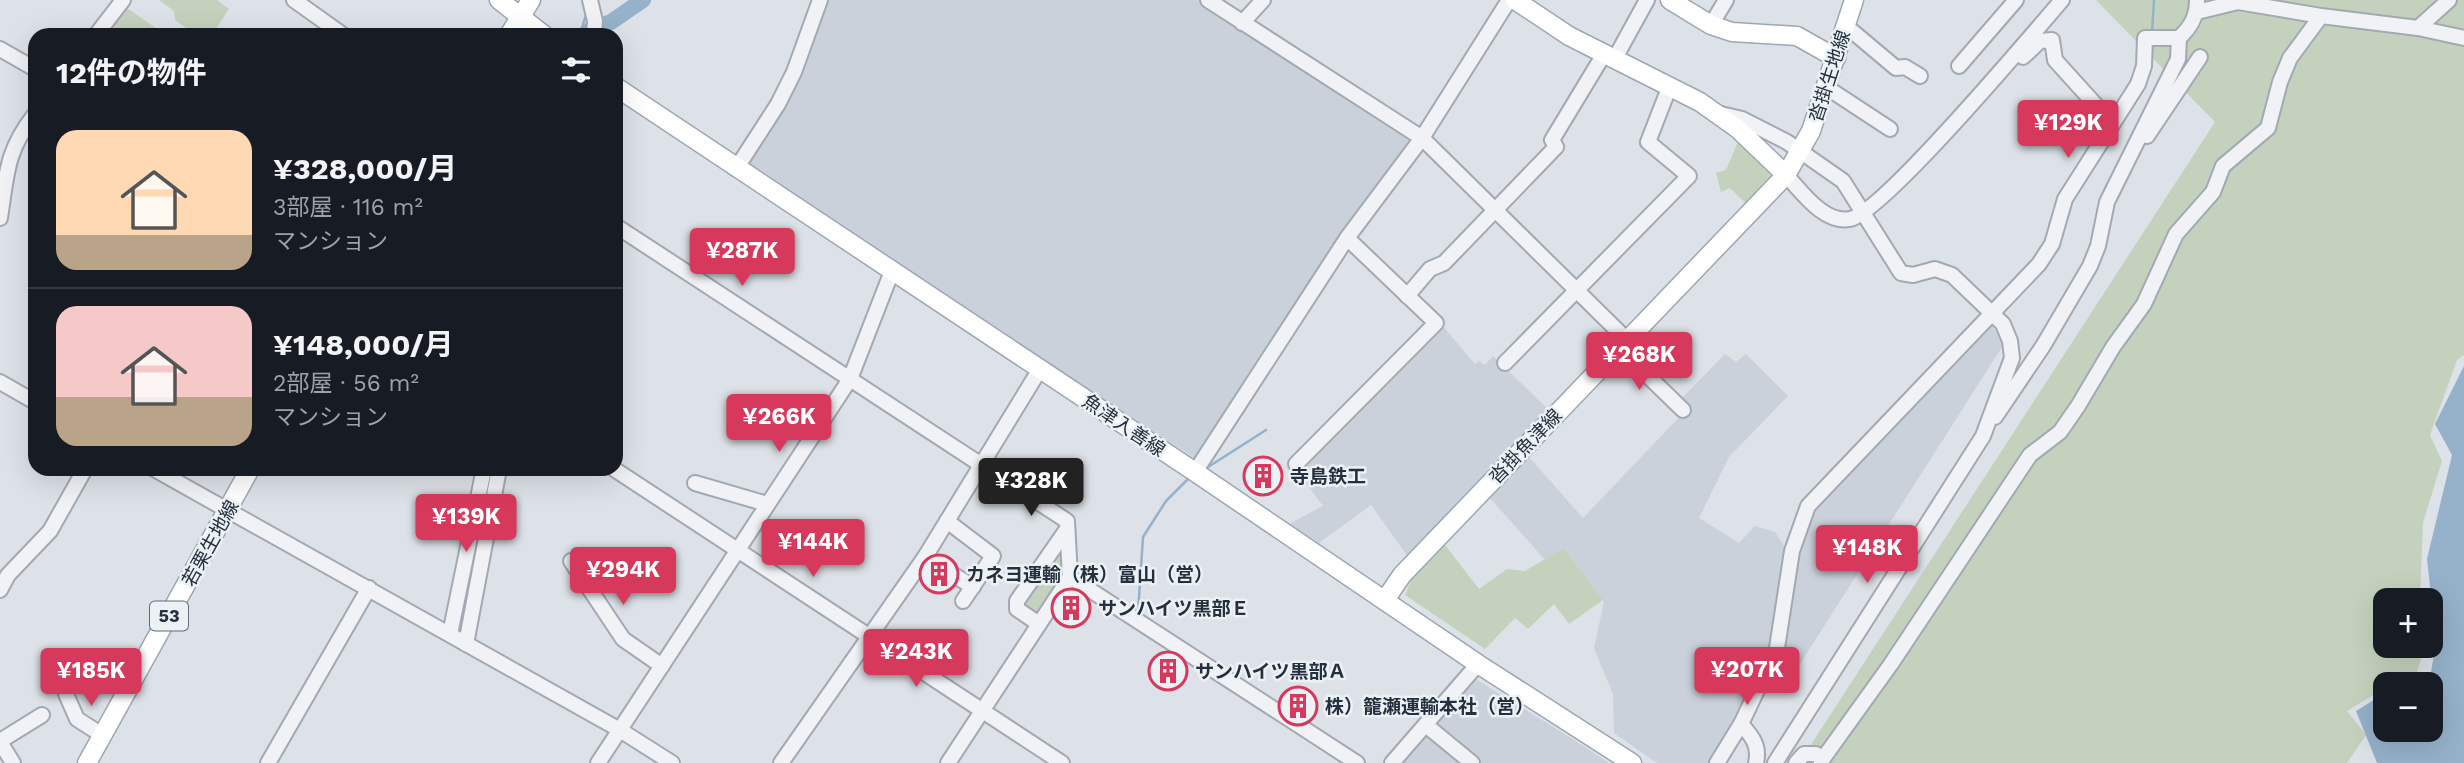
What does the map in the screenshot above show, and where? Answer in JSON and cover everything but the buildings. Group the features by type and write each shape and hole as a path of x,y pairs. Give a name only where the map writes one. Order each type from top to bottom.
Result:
{"main road":[{"path":"499,0 535,28"},
{"path":"513,28 531,0"},
{"path":"1670,0 1711,25 1732,32 1797,36 1836,58"},
{"name":"沓掛生地線","path":"1801,152 1826,87 1854,0"},
{"path":"1518,1 1609,57 1717,114 1766,153 1786,175"},
{"name":"魚津入善線","path":"623,92 1195,472 1478,664 1632,763"},
{"name":"沓掛魚津線","path":"1385,600 1402,575 1786,175 1801,152"},
{"name":"若栗生地線","path":"87,763 246,476"}],"street":[{"path":"101,28 122,0"},
{"path":"294,0 331,28"},
{"path":"590,0 594,28"},
{"path":"736,169 789,83 820,0"},
{"path":"1208,0 1422,138 1577,291 1683,410"},
{"path":"1242,23 1263,0"},
{"path":"1407,296 1430,270 1444,263 1556,147 1552,140 1647,0"},
{"path":"1711,25 1726,0"},
{"path":"1959,66 2016,0"},
{"path":"1786,175 1824,213 1849,219 1862,214 1891,189 1989,84 2062,0"},
{"path":"2418,28 2449,0"},
{"path":"1195,472 1347,238 1422,138 1518,1"},
{"path":"1717,763 1741,724 1777,648 1792,551 1808,506 2039,264 2052,244 2065,199 2138,84 2144,66 2145,38 2179,38 2189,30 2197,6 2238,2 2418,28 2464,38"},
{"path":"1796,763 1804,754 1816,754 1821,761 1891,664 2030,455 2060,432 2144,304 2176,234 2213,192 2223,166 2268,128 2280,82 2290,58 2321,16"},
{"path":"1846,26 1896,68 1905,67 1920,76"},
{"path":"1989,84 2012,69 2040,41 2050,38 2055,60 2112,123"},
{"path":"1775,763 2043,346 2090,266 2098,246 2107,202 2178,59 2179,38"},
{"path":"0,50 28,65"},
{"path":"2128,163 2200,57"},
{"path":"1826,87 1890,129"},
{"path":"1506,363 1689,176 1648,142 1669,88"},
{"path":"1717,114 1742,119 1801,152 1843,181 1901,273 1913,275 1936,269 1952,275 2003,324 2010,341 2012,358 1983,436"},
{"path":"0,218 9,158 16,138 28,123"},
{"path":"623,231 1067,521 1070,577 948,763"},
{"path":"1296,464 1436,323 1347,238"},
{"path":"598,763 850,379 892,271"},
{"path":"781,763 925,557 1040,369"},
{"path":"0,382 28,398"},
{"path":"623,475 1062,763"},
{"path":"0,590 8,575 50,531 81,476"},
{"path":"166,476 620,730 672,763"},
{"path":"450,634 483,476"},
{"path":"466,644 498,476"},
{"path":"695,483 767,504"},
{"path":"947,521 993,555 963,601"},
{"path":"1039,624 1017,610 1017,601 1067,528"},
{"path":"925,557 973,587"},
{"path":"571,561 623,639 662,666"},
{"path":"1070,577 1357,763"},
{"path":"268,763 369,588"},
{"path":"1392,763 1427,726 1478,664"},
{"path":"65,694 77,719 102,735"},
{"path":"13,763 0,741 41,715"},
{"path":"1741,724 1753,738 1758,754 1756,763"},
{"path":"1427,726 1472,763"}],"shaded area":[{"path":"827,0 1197,0 1413,139 1196,459 747,165 800,77"},
{"path":"1982,311 2004,344 1798,667 1768,663 1713,763 1657,763 1614,733 1613,694 1594,648 1604,602 1564,548 1545,560 1490,498 1529,457 1583,518 1688,408 1681,399 1725,354 1736,362 1746,354 1788,396 1729,457 1699,518 1739,543 1755,526 1775,532 1785,547 1804,504 1926,376"},
{"path":"1441,324 1475,364 1479,361 1485,365 1493,356 1551,412 1409,558 1371,505 1319,543 1289,524 1323,506 1297,471"},
{"path":"1477,680 1571,738 1609,763 1398,763"}],"green space":[{"path":"159,0 217,0 229,9 217,28 186,28 175,20 174,11"},
{"path":"2096,0 2464,0 2464,355 2457,360 2430,435 2442,461 2423,523 2420,588 2373,588 2373,658 2421,658 2417,672 2373,672 2373,695 2347,711 2366,735 2347,763 1799,763 2215,122"},
{"path":"124,6 156,28 109,28"},
{"path":"1739,139 1777,172 1747,205 1730,188 1721,192 1716,173 1726,170"},
{"path":"1062,542 1067,574 1037,617 1023,607 1023,600"},
{"path":"1445,545 1479,589 1507,569 1525,571 1564,548 1603,600 1569,624 1554,604 1528,629 1515,618 1485,649 1405,595 1412,578"}],"water":[{"path":"2464,366 2464,763 2377,763 2356,711 2373,701 2373,742 2443,742 2443,672 2431,672 2433,658 2443,658 2443,588 2430,588 2427,559 2452,455 2435,424"}],"waterway":[{"path":"594,28 611,22 643,0"},
{"path":"2152,32 2154,0"},
{"path":"582,28 587,11"},
{"path":"2151,63 2153,42"},
{"path":"1205,469 1266,430"},
{"path":"1138,613 1143,537 1166,501 1190,477"},
{"path":"1765,689 1777,664"}],"place":[{"name":"寺島鉄工","path":"1263,476"},
{"name":"カネヨ運輸（株）富山（営）","path":"939,574"},
{"name":"サンハイツ黒部Ｅ","path":"1071,608"},
{"name":"サンハイツ黒部Ａ","path":"1168,671"},
{"name":"株）籠瀬運輸本社（営）","path":"1298,706"}]}
